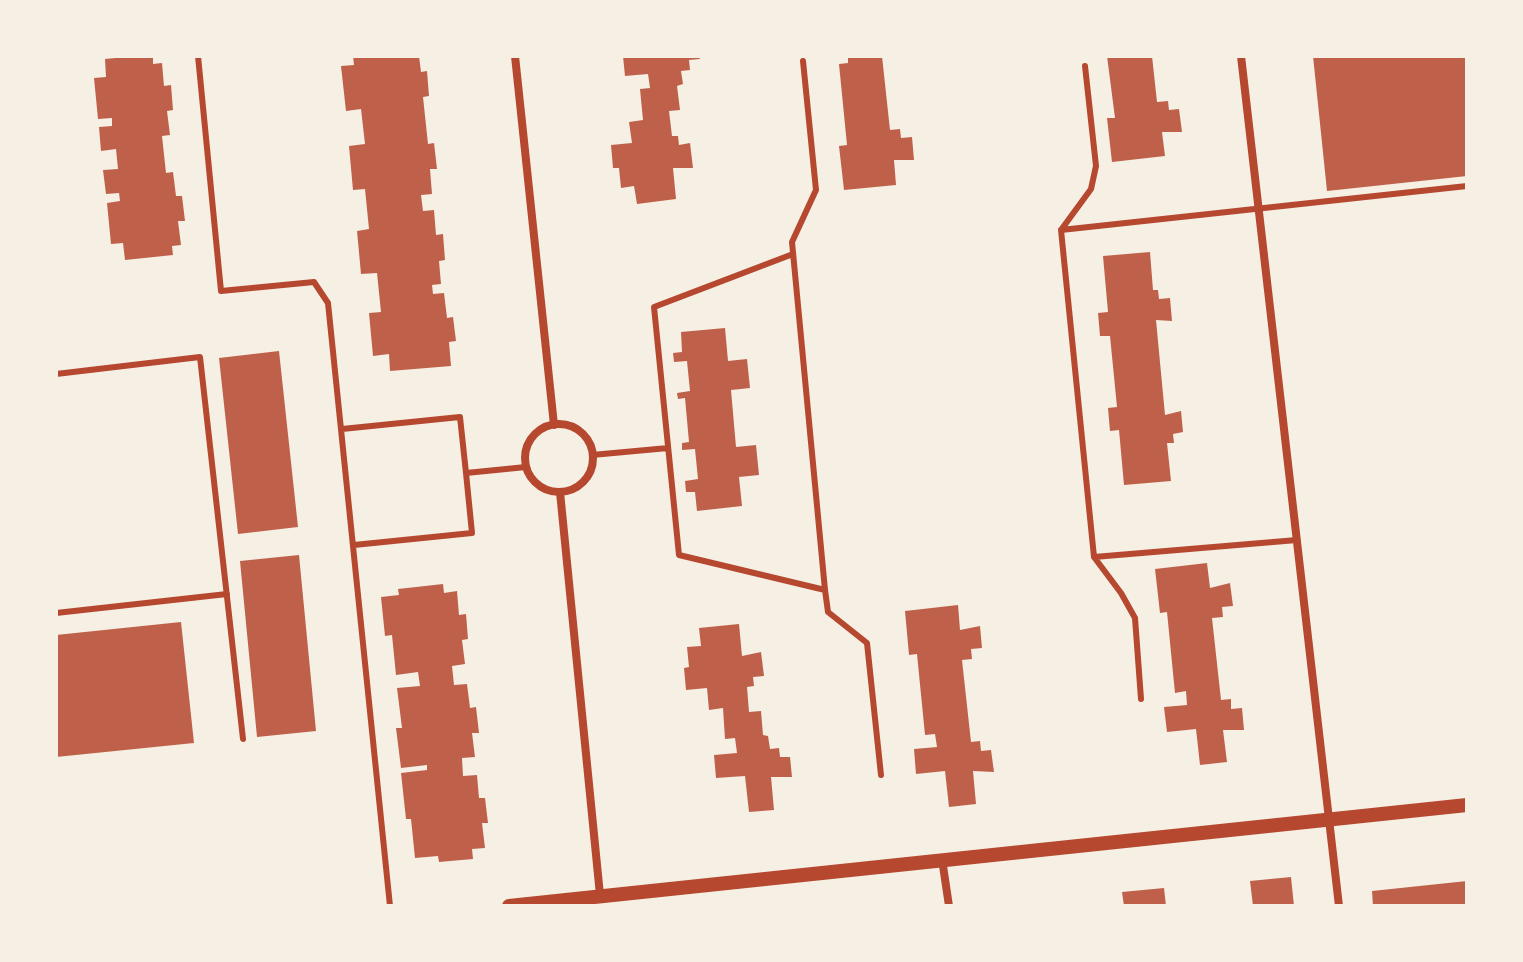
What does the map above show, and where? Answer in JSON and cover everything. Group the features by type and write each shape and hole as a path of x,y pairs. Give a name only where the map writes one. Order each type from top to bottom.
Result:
{"street":[{"path":"515,56 554,425"},
{"path":"1241,56 1339,906"},
{"path":"554,425 564,425 584,435 592,455 592,466 580,485 560,492 538,486 526,467 525,456 534,435 554,425"},
{"path":"560,492 600,895"},
{"path":"510,906 1467,805"},
{"path":"942,859 949,906"}],"lane":[{"path":"198,56 221,291 314,282 328,303 390,906"},
{"path":"803,61 816,190 792,242 825,590 828,612 867,643 881,775"},
{"path":"1085,66 1096,166 1091,189 1061,230 1094,557 1135,618 1141,699"},
{"path":"1061,230 1467,186"},
{"path":"793,254 654,307 679,555 825,590"},
{"path":"56,374 200,357 243,739"},
{"path":"342,429 460,417 466,473 472,533 354,545"},
{"path":"592,455 668,448"},
{"path":"466,473 526,467"},
{"path":"1094,557 1298,540"},
{"path":"56,613 227,594"}],"building":[{"path":"153,56 153,64 162,63 164,86 171,85 173,110 167,111 170,135 162,136 166,173 173,172 176,196 182,196 185,221 178,221 181,245 172,246 173,255 125,260 123,243 111,244 107,203 120,201 119,193 106,194 103,170 118,169 116,149 101,151 99,127 112,126 112,118 98,119 94,78 106,77 105,59"},
{"path":"353,56 419,56 421,72 427,71 429,96 423,97 428,144 434,143 437,169 430,169 432,194 421,195 423,211 434,210 436,235 443,234 445,260 439,261 441,284 432,285 433,294 444,293 447,318 453,317 456,341 449,342 451,366 390,371 389,354 373,356 369,313 381,312 377,273 361,274 357,231 369,229 365,189 353,190 349,146 365,144 361,109 346,111 341,66 354,65"},
{"path":"623,56 699,56 700,59 689,60 690,70 681,71 683,84 677,86 680,110 669,111 672,136 678,136 679,145 690,143 693,168 673,168 676,199 637,204 634,186 621,188 619,168 613,168 611,145 632,143 629,122 643,120 640,89 650,88 648,74 625,76"},
{"path":"848,56 882,56 890,130 900,129 901,138 912,137 914,160 894,160 896,185 844,190 839,146 847,145 839,64 848,63"},
{"path":"1107,56 1152,56 1157,102 1168,101 1169,110 1179,109 1182,132 1162,132 1165,156 1112,162 1107,118 1115,118"},
{"path":"1313,56 1467,56 1467,176 1327,191"},
{"path":"1150,252 1153,290 1158,290 1159,299 1170,298 1172,321 1156,320 1165,415 1181,411 1183,432 1173,434 1174,443 1167,443 1171,481 1124,485 1119,430 1110,431 1108,408 1117,407 1110,336 1100,336 1098,313 1108,312 1103,256"},
{"path":"725,328 728,361 747,359 750,388 731,390 736,447 756,445 759,475 739,477 742,506 697,511 695,492 686,492 685,481 698,479 695,449 682,450 682,443 689,442 685,398 678,399 677,393 690,391 687,361 674,362 673,353 682,352 681,332"},
{"path":"279,351 298,527 238,534 219,358"},
{"path":"299,555 316,731 257,737 240,561"},
{"path":"1207,563 1210,588 1230,583 1233,606 1222,607 1223,617 1212,618 1221,700 1231,699 1231,709 1242,708 1244,730 1223,730 1227,762 1200,765 1196,729 1167,732 1164,707 1187,705 1186,691 1175,693 1167,612 1160,613 1155,569"},
{"path":"443,584 444,593 457,591 459,615 466,614 468,639 462,640 465,664 452,666 454,685 467,684 470,708 476,707 479,733 472,733 475,757 462,758 463,776 477,775 479,798 485,798 488,823 482,823 485,848 472,849 473,859 439,862 438,856 415,858 411,819 406,819 401,773 427,770 427,765 401,768 396,728 402,728 397,688 420,686 418,672 396,675 392,635 385,636 381,597 399,595 398,589"},
{"path":"958,605 960,630 980,626 982,648 971,649 972,659 962,660 971,742 980,741 981,751 991,750 994,772 973,771 976,804 949,807 945,771 916,774 914,749 937,747 935,734 925,735 917,654 909,655 905,611"},
{"path":"181,622 194,743 56,757 56,635"},
{"path":"739,624 742,656 761,652 764,676 753,677 754,686 747,687 749,712 761,711 763,735 768,736 770,749 779,748 780,757 790,757 792,777 771,777 774,810 749,812 745,776 716,778 714,755 737,753 735,738 725,739 723,708 709,710 707,688 686,690 684,668 689,667 687,647 701,646 699,628"},
{"path":"1291,877 1294,906 1253,906 1250,881"},
{"path":"1467,881 1467,906 1373,906 1372,891"},
{"path":"1164,888 1166,906 1124,906 1122,892"}]}
